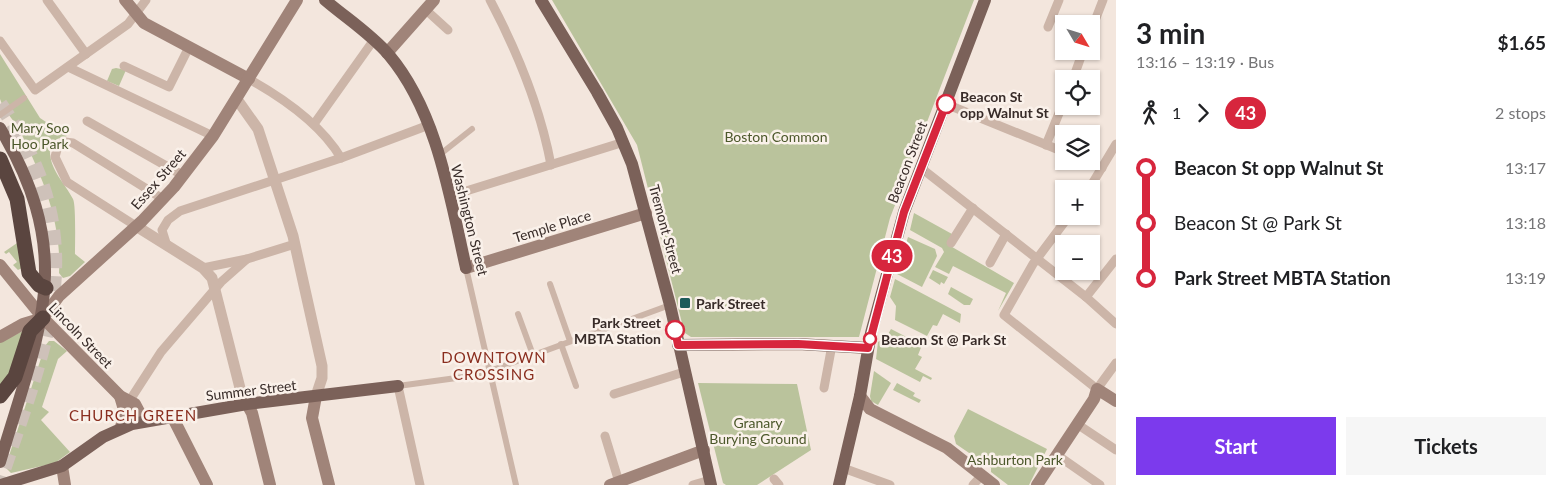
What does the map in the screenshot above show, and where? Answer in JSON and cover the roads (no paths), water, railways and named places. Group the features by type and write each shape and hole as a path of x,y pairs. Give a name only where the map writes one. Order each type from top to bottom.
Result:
{"highway":[{"path":"0,159 17,199 29,273 39,284 46,288"},
{"path":"0,396 15,376 30,331 43,318"}],"main road":[{"path":"125,0 144,23 249,79"},
{"name":"Essex Street","path":"43,318 51,305 136,226 184,176 213,136 297,0"},
{"name":"Washington Street","path":"325,0 387,53 408,81 429,125 450,196 466,268"},
{"name":"Tremont Street","path":"541,0 597,92 624,142 646,213 670,306 711,482"},
{"name":"Beacon Street","path":"839,485 860,396 868,348 904,212 985,0"},
{"path":"387,53 430,5"},
{"path":"0,128 22,167 36,204 44,250 46,288 43,318 34,355 0,462"},
{"name":"Temple Place","path":"466,268 646,213"},
{"name":"Lincoln Street","path":"0,265 43,318 125,398 139,409 144,421"},
{"path":"46,288 61,289 74,283"},
{"path":"0,337 22,324 43,318"},
{"path":"678,345 832,345 868,348"},
{"name":"Summer Street","path":"1,485 62,466 103,437 121,427 144,421 247,404 398,386"},
{"path":"1037,485 1094,399 1097,389 1116,400"},
{"path":"316,396 312,418 329,485"},
{"path":"860,396 870,408 943,446 994,485"},
{"path":"121,427 125,413 125,398"},
{"path":"247,404 252,413 270,485"},
{"path":"172,416 207,485"},
{"path":"615,483 704,450"},
{"path":"62,466 65,485"}],"street":[{"path":"47,0 86,54"},
{"path":"0,115 128,24 146,0"},
{"path":"490,0 518,56 536,104 551,165"},
{"path":"1048,27 1059,0"},
{"path":"1098,15 1104,0"},
{"path":"430,5 448,30"},
{"path":"0,41 35,90"},
{"path":"314,124 373,41"},
{"path":"124,66 169,87 189,47"},
{"path":"68,67 213,136"},
{"path":"249,79 314,124 330,141 341,158"},
{"path":"236,98 258,129 295,244 321,362 322,378 316,396"},
{"path":"946,104 1055,148"},
{"path":"1046,145 1058,115"},
{"path":"87,121 184,176"},
{"path":"167,246 162,230 175,214 341,158 429,125"},
{"path":"438,156 472,129"},
{"path":"450,196 624,142"},
{"path":"163,199 72,143 62,143 57,148 55,157 65,180 203,268 212,278 241,392 247,404"},
{"path":"1095,180 1116,144"},
{"path":"920,168 1086,297 1116,324"},
{"path":"951,243 973,208"},
{"path":"1062,225 1037,260 1004,315 1097,389 1116,363"},
{"path":"990,263 1006,234"},
{"path":"203,268 247,259 295,244"},
{"path":"125,398 215,288 247,259"},
{"path":"1086,297 1116,259"},
{"name":"Washington Street","path":"466,268 516,485"},
{"path":"550,284 570,341"},
{"name":"Summer Street","path":"398,386 471,376 490,371 670,306"},
{"path":"518,314 533,355"},
{"path":"562,344 576,386"},
{"path":"824,388 832,345"},
{"path":"614,394 684,372"},
{"path":"398,386 420,485"},
{"path":"1077,424 1116,450"},
{"path":"605,436 615,483"},
{"path":"1057,455 1100,485"},
{"path":"843,468 890,485"},
{"path":"973,485 982,475"},
{"path":"694,485 711,482"}],"tunnel":[{"path":"0,104 29,153 47,200 54,246 53,290 46,335 33,381 0,480"}],"place":[{"name":"Beacon St opp Walnut St","path":"946,104"},
{"name":"Park Street","path":"685,303"},
{"name":"Park Street MBTA Station","path":"675,330"},
{"name":"Beacon St @ Park St","path":"870,339"}],"district":[{"name":"DOWNTOWN CROSSING","path":"494,366"},
{"name":"CHURCH GREEN","path":"133,415"}],"park label":[{"name":"Mary Soo Hoo Park","path":"40,136"},
{"name":"Boston Common","path":"776,136"},
{"name":"Granary Burying Ground","path":"758,430"},
{"name":"Ashburton Park","path":"1015,459"}]}
